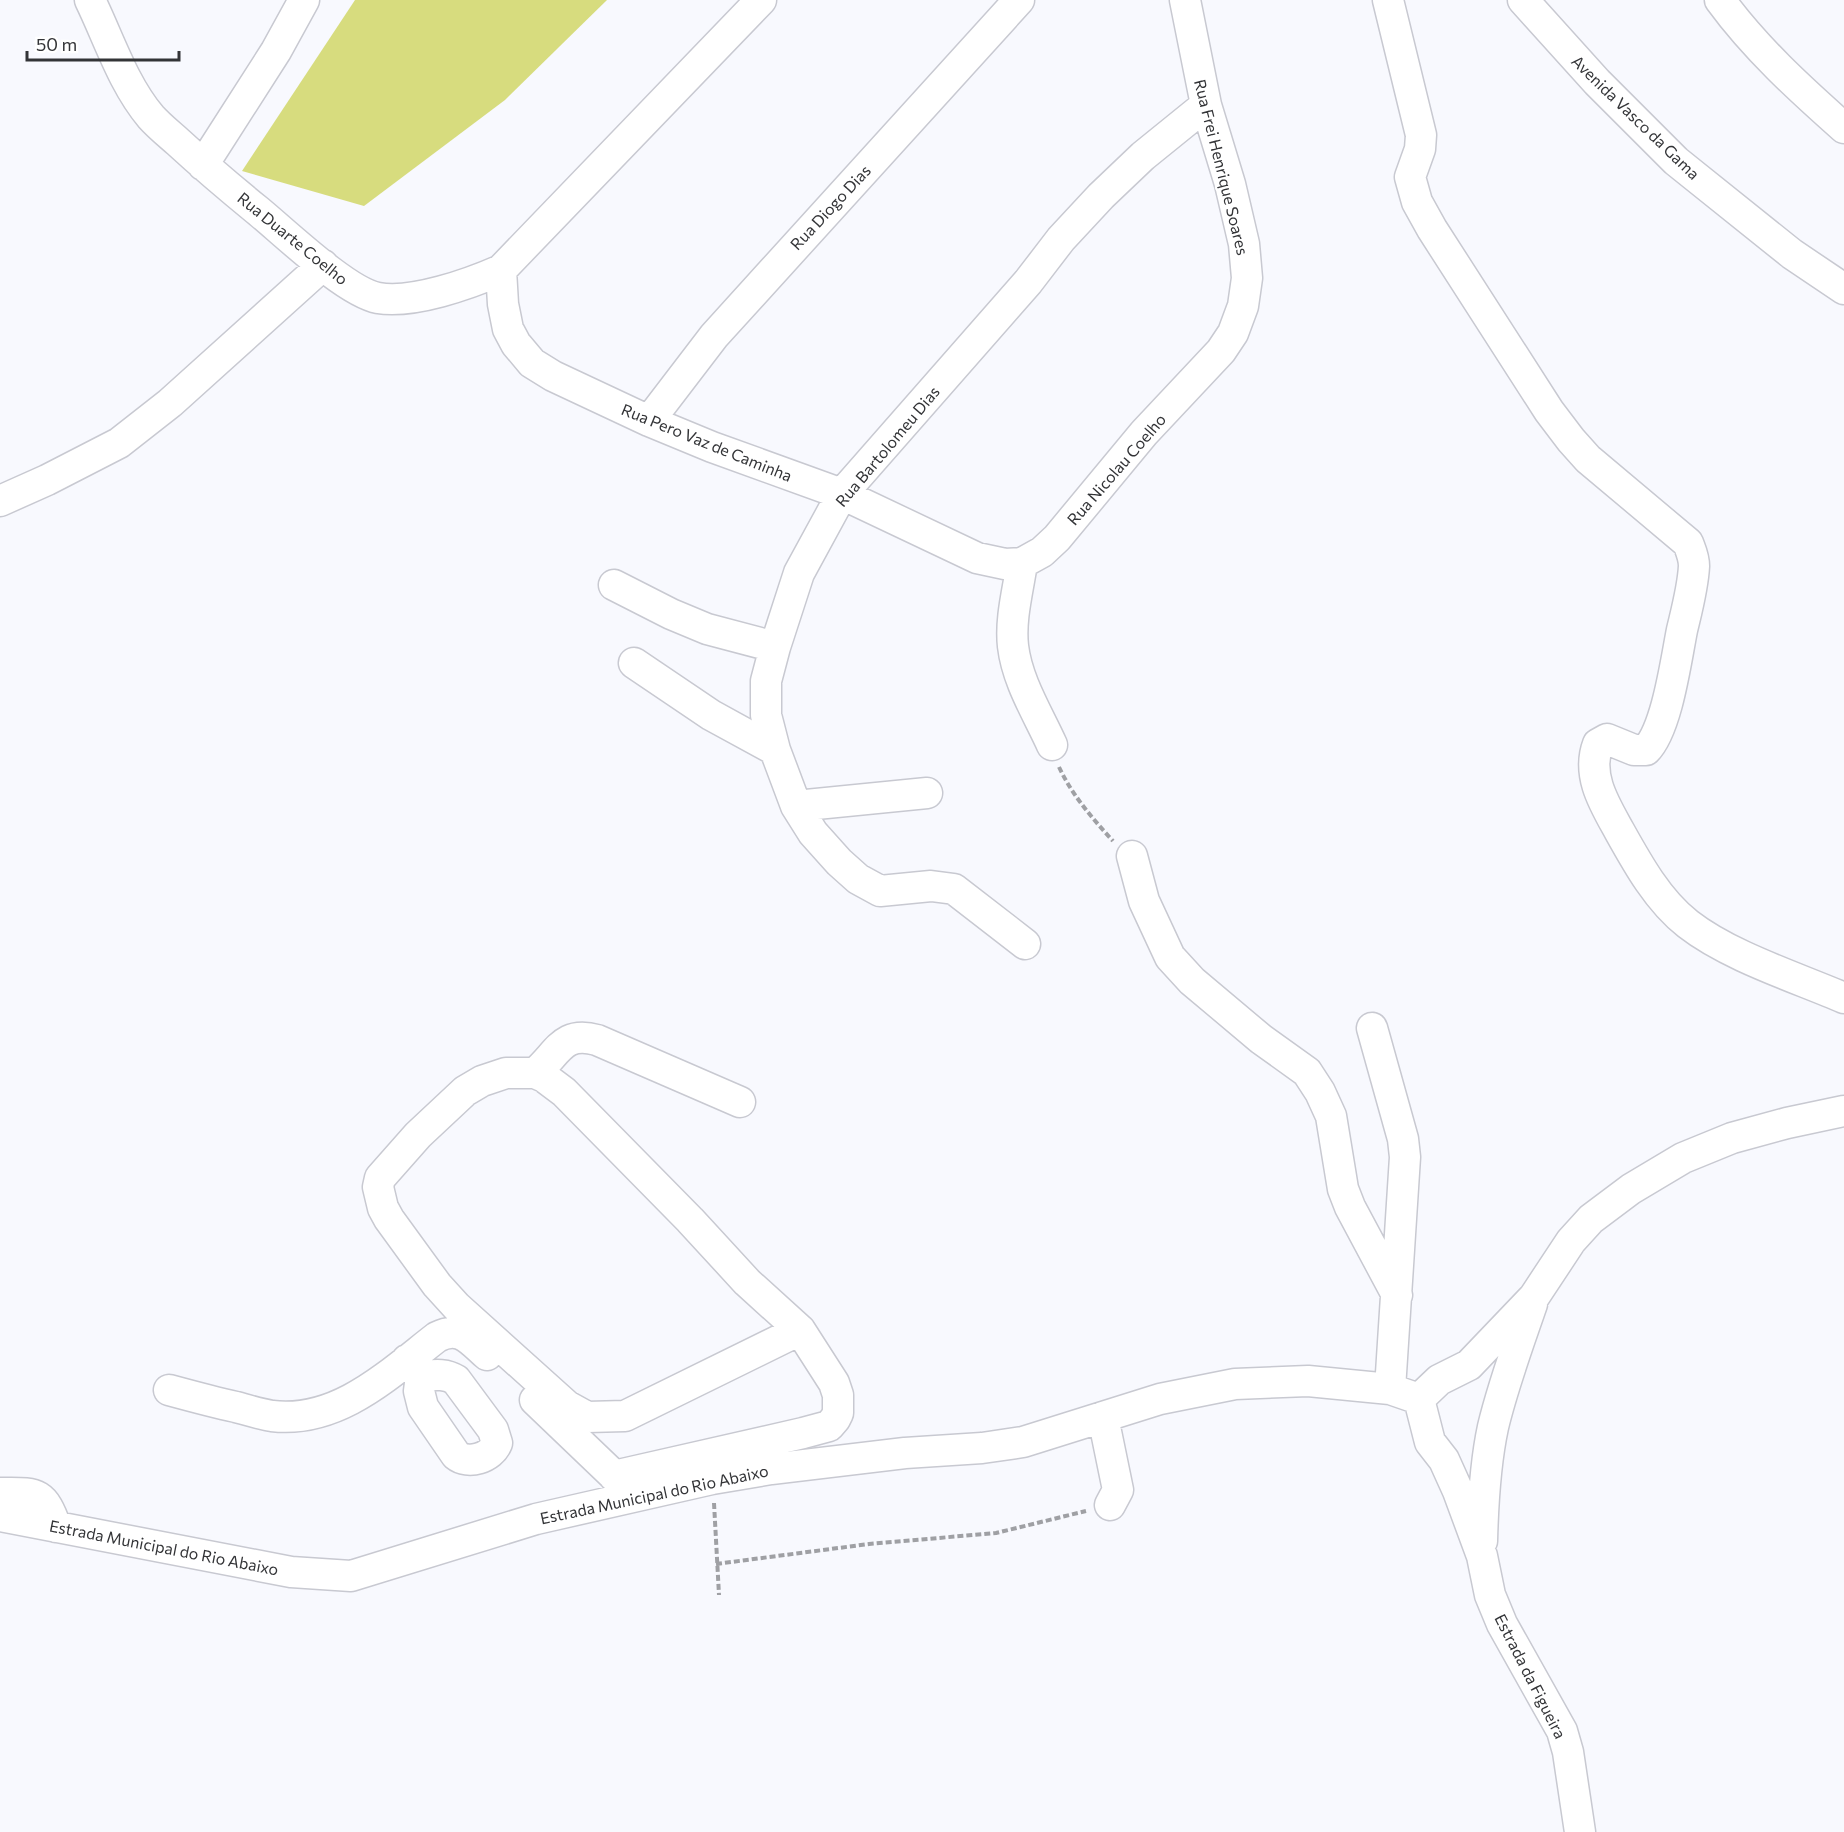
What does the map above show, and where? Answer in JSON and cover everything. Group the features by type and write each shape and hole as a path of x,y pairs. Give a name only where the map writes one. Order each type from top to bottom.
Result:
{"street":[{"name":"Rua Duarte Coelho","path":"90,0 135,95 152,118 203,165 323,265 360,291 378,298 407,298 448,289 501,270 761,0"},
{"path":"203,165 276,51 304,0"},
{"name":"Rua Diogo Dias","path":"649,421 714,336 1018,0"},
{"name":"Rua Frei Henrique Soares","path":"1185,0 1206,105 1230,184 1244,244 1247,278 1243,306 1233,333"},
{"path":"1388,0 1420,135 1420,149 1410,177 1417,202 1549,411 1588,459 1688,543 1692,551 1694,563 1692,578 1672,682 1653,739 1646,750 1638,751 1607,739 1601,741 1596,750 1595,778 1609,811 1652,885 1687,923 1725,947 1844,998"},
{"name":"Avenida Vasco da Gama","path":"1523,0 1597,82 1676,160 1792,254 1844,290"},
{"path":"1720,0 1736,22 1799,88 1844,128"},
{"name":"Rua Bartolomeu Dias","path":"1025,944 954,889 931,886 880,891 858,879 839,862 813,833 796,806 775,750 766,715 766,681 774,647 799,573 842,494 1028,282 1061,239 1101,196 1143,156 1206,105"},
{"path":"0,501 119,443 170,403 323,265"},
{"name":"Rua Pero Vaz de Caminha","path":"501,270 503,304 508,329 516,344 532,363 553,376 649,421 712,447 842,494 977,558 1005,564 1022,563"},
{"name":"Rua Nicolau Coelho","path":"1022,563 1042,552 1057,538 1144,434 1221,351 1233,333"},
{"path":"1022,563 1013,627 1013,646 1025,687 1052,745"},
{"path":"615,585 671,614 707,628 774,647"},
{"path":"634,663 711,715 775,750"},
{"path":"796,806 927,792"},
{"path":"1132,856 1144,901 1170,957 1192,981 1261,1039 1307,1072 1320,1092 1331,1116 1343,1189 1350,1207 1397,1295"},
{"path":"1372,1028 1403,1139 1404,1158 1390,1389"},
{"path":"535,1073 559,1048 572,1038 580,1036 597,1040 740,1102"},
{"path":"169,1390 270,1416 288,1417 311,1414 341,1404 375,1385 414,1368 437,1337 446,1333 458,1333 468,1339 511,1378 625,1486 829,1426 838,1413 838,1395 834,1383 800,1330 747,1282 690,1220 564,1092 535,1073 506,1073 482,1080 465,1091 418,1135 380,1178 379,1196 389,1220 437,1285 457,1307 567,1406 587,1417 625,1416 800,1330"},
{"path":"1486,1471 1458,1470 1444,1460 1430,1442 1419,1399 1439,1380 1469,1365 1534,1297 1571,1241 1591,1219 1631,1190 1683,1158 1732,1138 1844,1111"},
{"path":"1469,1365 1496,1373 1505,1382 1534,1297"},
{"name":"Estrada Municipal do Rio Abaixo","path":"0,1516 291,1572 351,1576 536,1518 625,1486 712,1479 771,1469 905,1453 982,1448 1023,1442 1160,1399 1235,1384 1308,1381 1390,1389 1419,1399"},
{"name":"Estrada da Figueira","path":"1482,1556 1486,1471 1493,1428 1505,1382"},
{"path":"1103,1417 1118,1490 1110,1505"},
{"name":"Estrada da Figueira","path":"1444,1460 1482,1556 1490,1595 1502,1624 1562,1731 1568,1752 1581,1832"},
{"path":"0,1492 37,1495 50,1509 56,1527"}],"path":[{"path":"1052,745 1056,762 1067,784 1102,829 1132,856"},
{"path":"712,1479 719,1595"},
{"path":"716,1564 869,1544 996,1533 1110,1505"}],"green space":[{"path":"355,0 607,0 505,100 364,206 242,171"}]}
